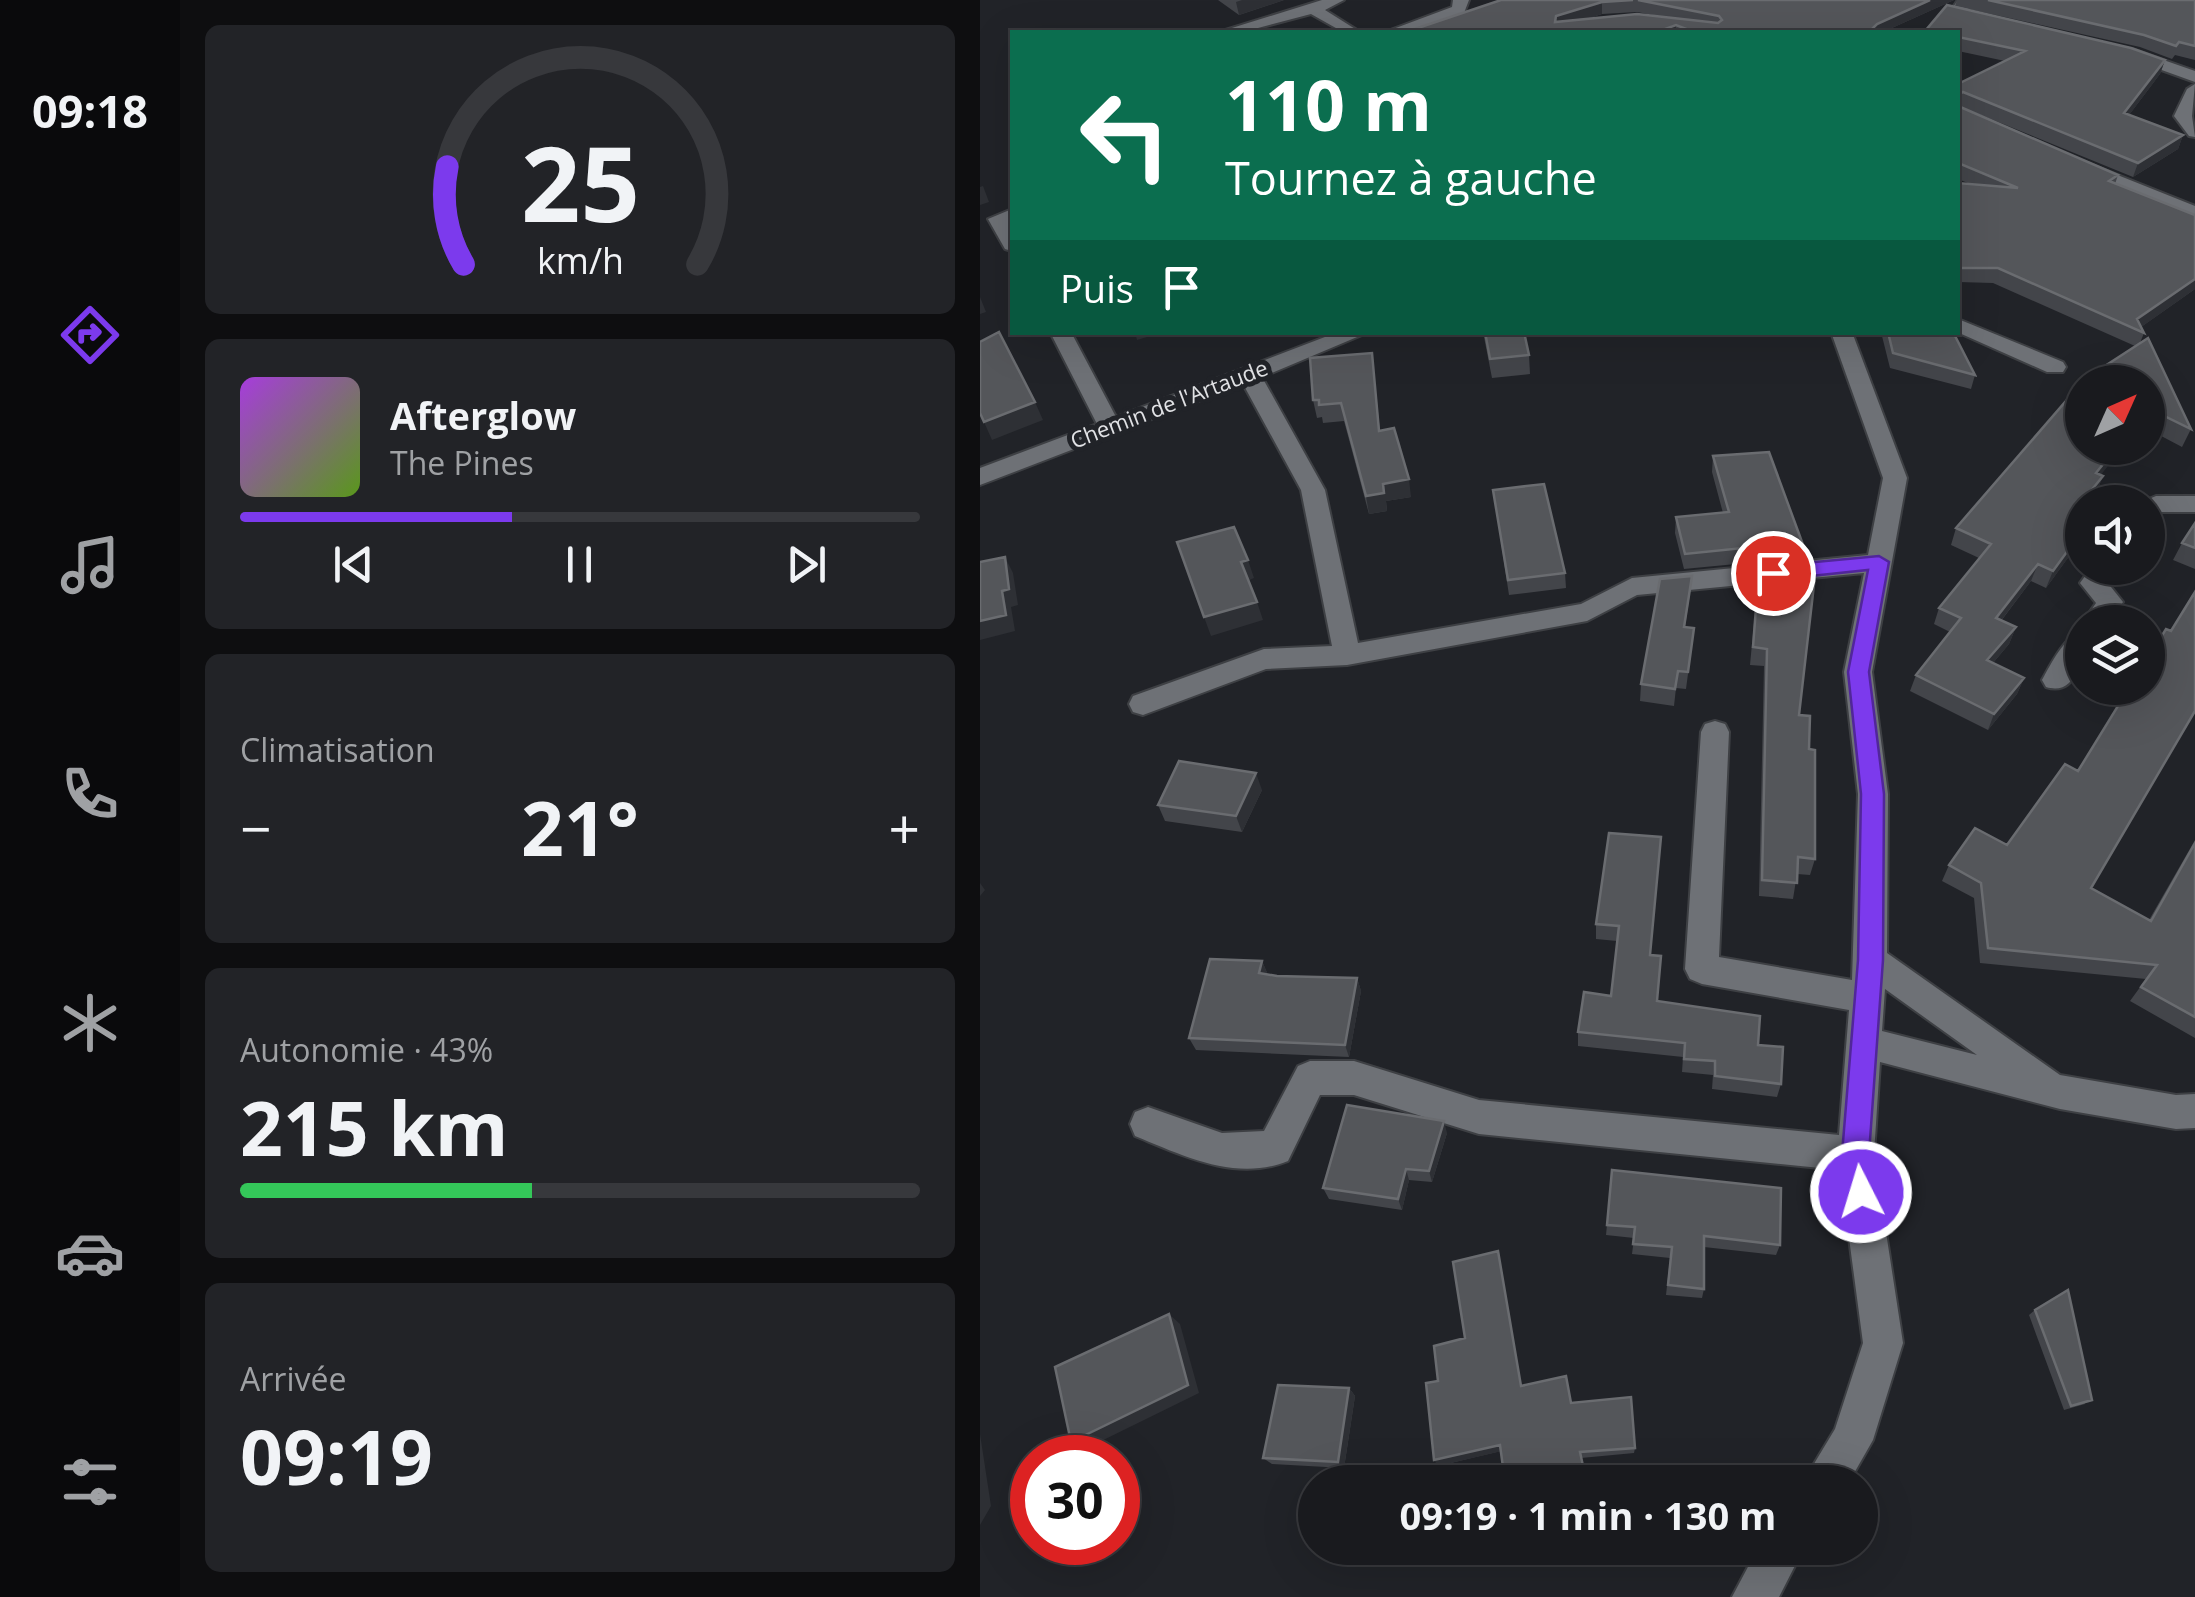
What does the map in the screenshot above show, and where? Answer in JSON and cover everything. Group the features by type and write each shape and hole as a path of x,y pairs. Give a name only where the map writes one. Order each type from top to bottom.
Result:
{"street":[{"path":"1234,30 1336,0"},
{"path":"1399,30 1459,10 1461,0"},
{"path":"1313,8 1350,30"},
{"path":"1945,30 1962,10"},
{"path":"2115,50 2195,77"},
{"path":"2195,89 2183,116 2195,132"},
{"path":"2062,158 2192,207"},
{"path":"1010,216 998,220 1010,242"},
{"path":"1960,325 2055,367"},
{"path":"1062,335 1109,426"},
{"name":"Chemin de l'Artaude","path":"980,477 1351,335"},
{"path":"1835,1465 1852,1440 1883,1344 1856,1154 1870,960 1872,794 1858,672 1895,478 1842,335"},
{"path":"1248,374 1313,490 1347,655"},
{"path":"2165,504 2195,504"},
{"path":"1144,704 1264,660 1347,655 1587,612 1632,587 1879,562"},
{"path":"2096,585 2110,602 2108,605"},
{"path":"2056,680 2065,667"},
{"path":"1715,732 1702,969 1866,998"},
{"path":"1870,960 2060,1092"},
{"path":"1863,1042 2060,1092 2176,1112 2195,1111"},
{"path":"1148,1124 1222,1151 1275,1148 1310,1078 1354,1078 1479,1117 1856,1154"},
{"path":"1754,1597 1772,1565"}],"building":[{"path":"1501,0 1633,0 1602,2 1556,16 1555,22 1637,14 1718,23 1722,20 1719,16 1638,0 1930,0 1871,30 1689,30 1676,25 1662,30 1412,30"},
{"path":"1988,0 2195,0 2195,46 2179,42 2176,46 2144,35"},
{"path":"1947,5 2131,48 2165,60 2124,113 2183,135 2138,163 1960,94 1960,83 2025,51 1960,37 1960,30 1926,30"},
{"path":"1960,107 2118,175 2109,181 2195,215 2195,279 2137,319 2144,333 1998,268 1960,268 1960,183 2018,188 1960,164"},
{"path":"999,332 1035,402 984,422 980,413 980,342"},
{"path":"1486,335 1525,335 1529,355 1490,359"},
{"path":"1889,335 1955,335 1975,375 1893,353"},
{"path":"2148,338 2161,365 2107,365"},
{"path":"1372,353 1379,431 1394,428 1409,479 1383,484 1384,493 1366,496 1341,403 1319,405 1319,400 1313,400 1310,358"},
{"path":"2165,374 2191,429 2165,416"},
{"path":"2065,402 2065,465 2102,465 2096,473 2103,476 2096,485 2065,485 2065,554 2053,571 2038,564 1996,618 2016,627 1987,660 2024,678 1994,714 1916,675 1961,618 1939,608 1991,544 1956,528"},
{"path":"1769,452 1802,542 1685,554 1676,517 1729,512 1713,456"},
{"path":"1544,484 1565,573 1508,580 1493,490"},
{"path":"2195,523 2195,548 2182,543"},
{"path":"1234,527 1248,560 1241,562 1257,602 1204,617 1177,542"},
{"path":"1005,557 1009,589 1002,591 1006,615 980,621 980,562"},
{"path":"1811,564 1815,576 1799,715 1810,716 1809,749 1815,750 1815,859 1798,857 1797,883 1762,880 1767,649 1753,647 1759,569"},
{"path":"1692,576 1684,627 1694,628 1688,672 1678,671 1675,689 1641,684 1660,579"},
{"path":"2195,592 2195,711 2091,888 2151,921 2195,843 2195,1017 2141,987 2157,965 1988,948 1981,883 1949,865 1975,828 2007,845 2065,764 2078,771 2119,705 2165,705 2165,631 2171,631"},
{"path":"1179,761 1256,773 1236,816 1158,805"},
{"path":"1609,833 1661,837 1650,955 1661,956 1657,1001 1760,1016 1758,1045 1783,1047 1781,1084 1715,1076 1715,1061 1684,1059 1685,1043 1578,1032 1584,992 1611,996 1619,926 1596,924"},
{"path":"1210,959 1262,961 1259,973 1277,976 1357,978 1345,1045 1189,1038"},
{"path":"1347,1105 1444,1121 1429,1171 1406,1169 1398,1199 1323,1188"},
{"path":"1612,1170 1781,1188 1780,1245 1704,1236 1704,1289 1668,1285 1672,1247 1633,1244 1635,1227 1607,1225"},
{"path":"1498,1251 1521,1386 1566,1376 1571,1403 1631,1397 1635,1448 1580,1452 1583,1465 1503,1465 1500,1445 1434,1460 1426,1383 1438,1381 1434,1346 1465,1338 1453,1262"},
{"path":"2068,1290 2092,1400 2071,1406 2035,1310"},
{"path":"1169,1314 1188,1385 1085,1435 1070,1435 1055,1367"},
{"path":"1278,1385 1349,1388 1338,1462 1263,1458"}],"route":[{"path":"1773,573 1879,562 1858,672 1872,794 1870,960 1856,1154 1861,1192"}]}
